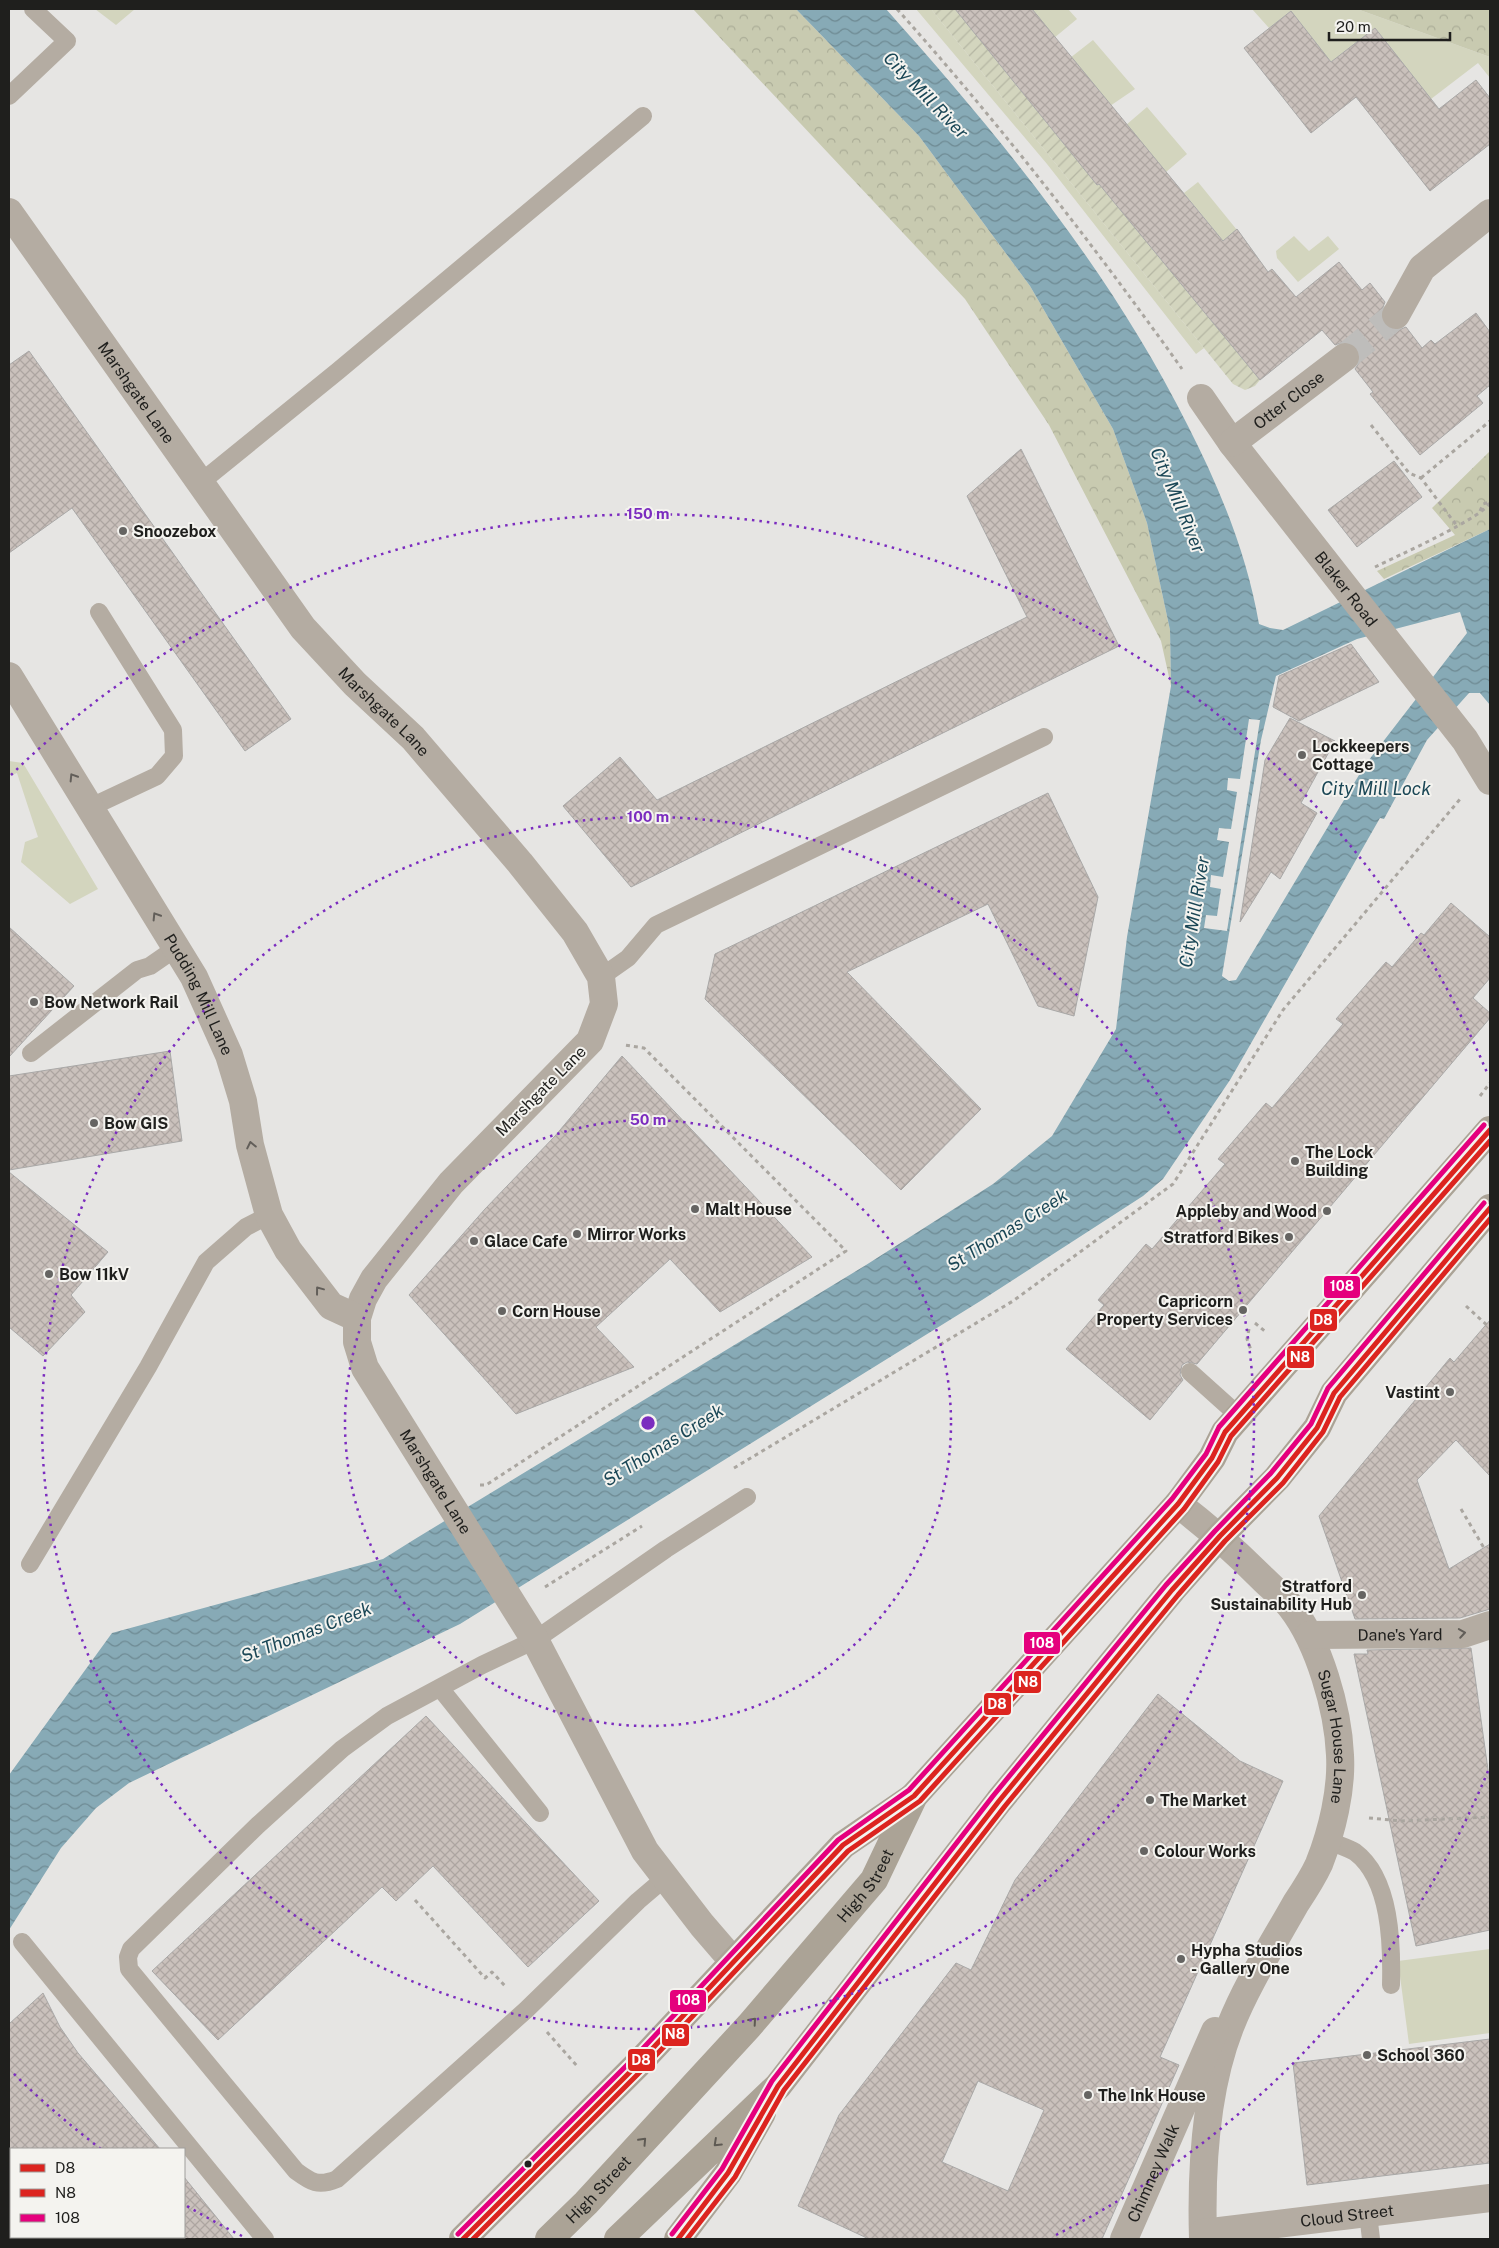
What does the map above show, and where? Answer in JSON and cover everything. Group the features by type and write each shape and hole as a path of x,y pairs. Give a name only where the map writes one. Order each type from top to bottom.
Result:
{"main road":[{"name":"High Street","path":"549,2239 592,2196 750,2026 874,1880 914,1796 1178,1504 1212,1458 1225,1432 1490,1130"},
{"path":"678,2239 728,2172 778,2086 999,1801 1172,1590 1220,1536 1277,1478 1317,1428 1334,1393 1490,1208"},
{"path":"464,2239 638,2064 843,1845 914,1796"},
{"path":"618,2239 778,2086"}],"street":[{"name":"Marshgate Lane","path":"9,212 303,628 355,684 413,738 514,855 575,932 600,976 604,1004 590,1041 451,1183 374,1279 363,1299 357,1318 357,1342 365,1368 535,1640 645,1851 734,1961"},
{"path":"1396,316 1422,268 1490,213"},
{"name":"Otter Close","path":"1232,443 1345,357"},
{"name":"Blaker Road","path":"1201,398 1232,443 1465,740 1490,780"},
{"name":"Pudding Mill Lane","path":"14,693 92,807 194,977 229,1055 243,1101 250,1145 269,1215 288,1250 331,1306 357,1318"},
{"name":"Sugar House Lane","path":"1178,1504 1220,1536 1290,1606 1309,1635 1325,1677 1336,1723 1340,1755 1338,1792 1327,1840 1318,1866 1250,1984 1230,2027 1218,2064 1204,2157 1203,2236"},
{"name":"Dane's Yard","path":"1309,1635 1463,1634 1490,1625"},
{"name":"Chimney Walk","path":"1124,2239 1211,2038 1241,1979 1250,1984"},
{"name":"Cloud Street","path":"1203,2236 1369,2226 1490,2198"}],"lane":[{"path":"9,96 67,41 33,9"},
{"path":"200,483 338,371 643,116"},
{"path":"92,807 157,776 174,756 173,730 99,612"},
{"path":"600,976 628,958 656,925 1044,737"},
{"path":"31,1053 137,970 150,966 176,948"},
{"path":"30,1564 148,1367 206,1262 246,1227 269,1215"},
{"path":"1190,1372 1239,1416"},
{"path":"665,1878 638,1901 526,2010 337,2179 325,2184 309,2181 296,2170 129,1969 128,1957 131,1949 258,1825 342,1749 387,1716 535,1640 666,1549 746,1497"},
{"path":"440,1688 540,1813"},
{"path":"1327,1840 1355,1852 1376,1876 1387,1917 1390,1942 1391,1985"},
{"path":"22,1942 265,2239"}],"path":[{"path":"897,9 1010,141 1106,263 1201,398"},
{"path":"1421,478 1490,421"},
{"path":"1371,425 1409,473 1421,478 1457,526"},
{"path":"1344,585 1374,567 1457,526 1487,508 1490,502"},
{"path":"732,1469 1013,1301 1173,1184 1282,1010 1464,794"},
{"path":"440,1487 486,1485 846,1251 644,1048 590,1041"},
{"path":"1466,1306 1490,1328"},
{"path":"1255,1323 1268,1334"},
{"path":"1249,1329 1247,1340 1252,1354"},
{"path":"1460,1509 1484,1548"},
{"path":"545,1587 642,1525"},
{"path":"1402,1821 1490,1817"},
{"path":"415,1900 485,1978 492,1972 508,1989"},
{"path":"567,2054 578,2067"}],"green space":[{"path":"95,9 135,9 116,25"},
{"path":"693,9 796,9 919,136 1030,286 1113,429 1147,523 1170,630 1171,686 1161,641 1049,425 965,299"},
{"path":"916,9 931,9 1204,348 1196,354 1047,164"},
{"path":"931,9 955,9 1097,185 1099,184 1260,380 1255,386 1245,390 1233,384"},
{"path":"1032,9 1068,9 1077,19 1054,38"},
{"path":"1252,9 1357,9 1490,57 1490,78 1478,63 1431,99 1375,28 1331,62 1291,11 1269,28"},
{"path":"1357,9 1490,9 1490,57"},
{"path":"1093,40 1135,89 1110,106 1070,58"},
{"path":"1147,107 1187,154 1166,172 1126,125"},
{"path":"1198,182 1237,230 1223,241 1184,193"},
{"path":"1294,236 1309,251 1328,236 1339,249 1298,282 1277,258 1276,251"},
{"path":"1490,451 1490,529 1384,579 1377,571 1455,535 1432,508"},
{"path":"9,761 23,763 98,889 70,904 21,862 25,842 38,837 17,773 9,776"},
{"path":"1490,1949 1490,2033 1409,2044 1398,1961"}],"water":[{"path":"796,9 886,9 1012,156 1051,207 1124,313 1188,426 1211,474 1240,547 1259,624 1283,630 1490,529 1490,705 1480,693 1469,693 1427,740 1384,819 1380,818 1230,1080 1163,1179 1143,1196 982,1300 460,1624 129,1783 96,1808 61,1848 9,1930 9,1775 112,1633 383,1559 866,1265 993,1184 1052,1136 1116,1029 1127,937 1171,686 1170,630 1147,523 1113,429 1030,286 919,136","holes":["1460,612 1467,633 1365,765 1236,980 1229,981 1222,976 1261,740 1276,676 1357,639"]}],"pier":[{"path":"1249,719 1260,720 1227,931 1204,928 1206,915 1217,916 1221,889 1210,887 1211,875 1223,877 1229,842 1217,840 1219,828 1231,829 1237,792 1227,790 1228,778 1240,779"}],"building":[{"path":"955,9 1032,9 1223,241 1237,229 1268,272 1272,269 1296,297 1339,262 1362,290 1370,283 1385,302 1380,315 1383,323 1388,328 1396,331 1406,327 1422,348 1431,340 1435,344 1476,313 1490,332 1490,385 1477,396 1483,403 1420,455 1370,394 1373,392 1355,369 1359,363 1360,356 1358,348 1351,343 1343,342 1335,345 1322,330 1260,380 1099,184 1097,185"},
{"path":"1291,11 1331,62 1375,28 1439,109 1476,80 1490,98 1490,144 1430,191 1356,97 1311,133 1244,48"},
{"name":"Snoozebox","path":"29,351 291,719 245,751 72,508 9,553 9,365"},
{"path":"1021,449 1119,646 631,887 563,806 620,757 657,800 1027,617 967,496"},
{"path":"1394,461 1422,497 1357,547 1328,510"},
{"path":"1351,644 1379,682 1299,721 1273,707 1279,676"},
{"path":"1290,718 1335,741 1301,803 1317,813 1280,879 1271,872 1240,922 1265,760"},
{"path":"1048,793 1098,897 1074,1016 1038,1006 988,904 847,972 981,1109 901,1190 705,999 715,954"},
{"name":"The Lock Building","path":"1451,903 1490,937 1490,978 1473,998 1490,1013 1490,1018 1197,1364 1187,1362 1182,1365 1180,1375 1183,1380 1150,1420 1066,1349 1104,1305 1098,1300 1146,1244 1152,1249 1225,1164 1218,1159 1266,1103 1272,1108 1343,1024 1336,1019 1386,962 1392,967 1421,933 1424,935"},
{"name":"Bow Network Rail","path":"9,927 74,986 9,1057"},
{"name":"Bow GIS","path":"170,1051 182,1141 9,1170 9,1076"},
{"path":"622,1056 812,1257 720,1312 670,1259 596,1327 634,1367 516,1414 409,1295 485,1209 555,1136"},
{"name":"Bow 11kV","path":"9,1172 108,1252 71,1295 85,1312 43,1356 9,1327"},
{"path":"1490,1320 1490,1476 1456,1440 1417,1480 1449,1569 1490,1544 1490,1609 1460,1618 1355,1619 1319,1516 1450,1358 1454,1362"},
{"path":"1471,1648 1490,1784 1490,1930 1416,1946 1354,1654 1368,1654 1367,1650"},
{"path":"1158,1694 1240,1761 1283,1781 1160,2057 1179,2065 1102,2239 869,2239 798,2206 839,2115 956,1963 971,1970 1015,1880","holes":["978,2081 1044,2110 1008,2191 942,2162"]},
{"path":"426,1716 599,1901 528,1967 433,1866 396,1901 382,1887 218,2040 152,1971"},
{"path":"43,1993 60,2027 78,2053 159,2148 9,2149 9,2024"},
{"path":"1490,2039 1490,2163 1307,2185 1293,2063"},
{"path":"185,2178 234,2239 185,2238"}],"tunnel":[{"path":"1345,357 1396,315"}],"transit line":[{"name":"108","path":"458,2234 633,2059 838,1840 909,1790 1172,1499 1206,1454 1219,1427 1484,1125"},
{"name":"D8","path":"463,2239 638,2064 843,1845 914,1796 1178,1504 1212,1458 1225,1432 1490,1130"},
{"name":"N8","path":"473,2239 643,2069 848,1851 920,1801 1184,1509 1218,1462 1231,1436 1490,1141"},
{"name":"108","path":"672,2234 722,2169 772,2081 993,1796 1166,1585 1271,1473 1311,1424 1328,1388 1484,1203"},
{"name":"D8","path":"678,2239 728,2173 778,2086 999,1801 1172,1590 1220,1536 1277,1478 1317,1428 1334,1393 1490,1208"},
{"name":"N8","path":"687,2239 735,2177 784,2090 1005,1806 1178,1595 1225,1541 1283,1483 1323,1432 1340,1397 1490,1219"}],"place":[{"name":"Snoozebox","path":"123,531"},
{"name":"Lockkeepers Cottage","path":"1302,755"},
{"name":"Bow Network Rail","path":"34,1002"},
{"name":"Bow GIS","path":"94,1123"},
{"name":"The Lock Building","path":"1295,1161"},
{"name":"Malt House","path":"695,1209"},
{"name":"Appleby and Wood","path":"1327,1211"},
{"name":"Mirror Works","path":"577,1234"},
{"name":"Stratford Bikes","path":"1289,1237"},
{"name":"Glace Cafe","path":"474,1241"},
{"name":"Bow 11kV","path":"49,1274"},
{"name":"Capricorn Property Services","path":"1243,1310"},
{"name":"Corn House","path":"502,1311"},
{"name":"Vastint","path":"1450,1392"},
{"name":"Stratford Sustainability Hub","path":"1362,1595"},
{"name":"The Market","path":"1150,1800"},
{"name":"Colour Works","path":"1144,1851"},
{"name":"Hypha Studios - Gallery One","path":"1181,1959"},
{"name":"School 360","path":"1367,2055"},
{"name":"The Ink House","path":"1088,2095"}],"water label":[{"name":"City Mill River","path":"926,95"},
{"name":"City Mill River","path":"1178,500"},
{"name":"City Mill Lock","path":"1376,788"},
{"name":"City Mill River","path":"1194,912"},
{"name":"St Thomas Creek","path":"1007,1230"},
{"name":"St Thomas Creek","path":"663,1445"},
{"name":"St Thomas Creek","path":"306,1632"}]}
